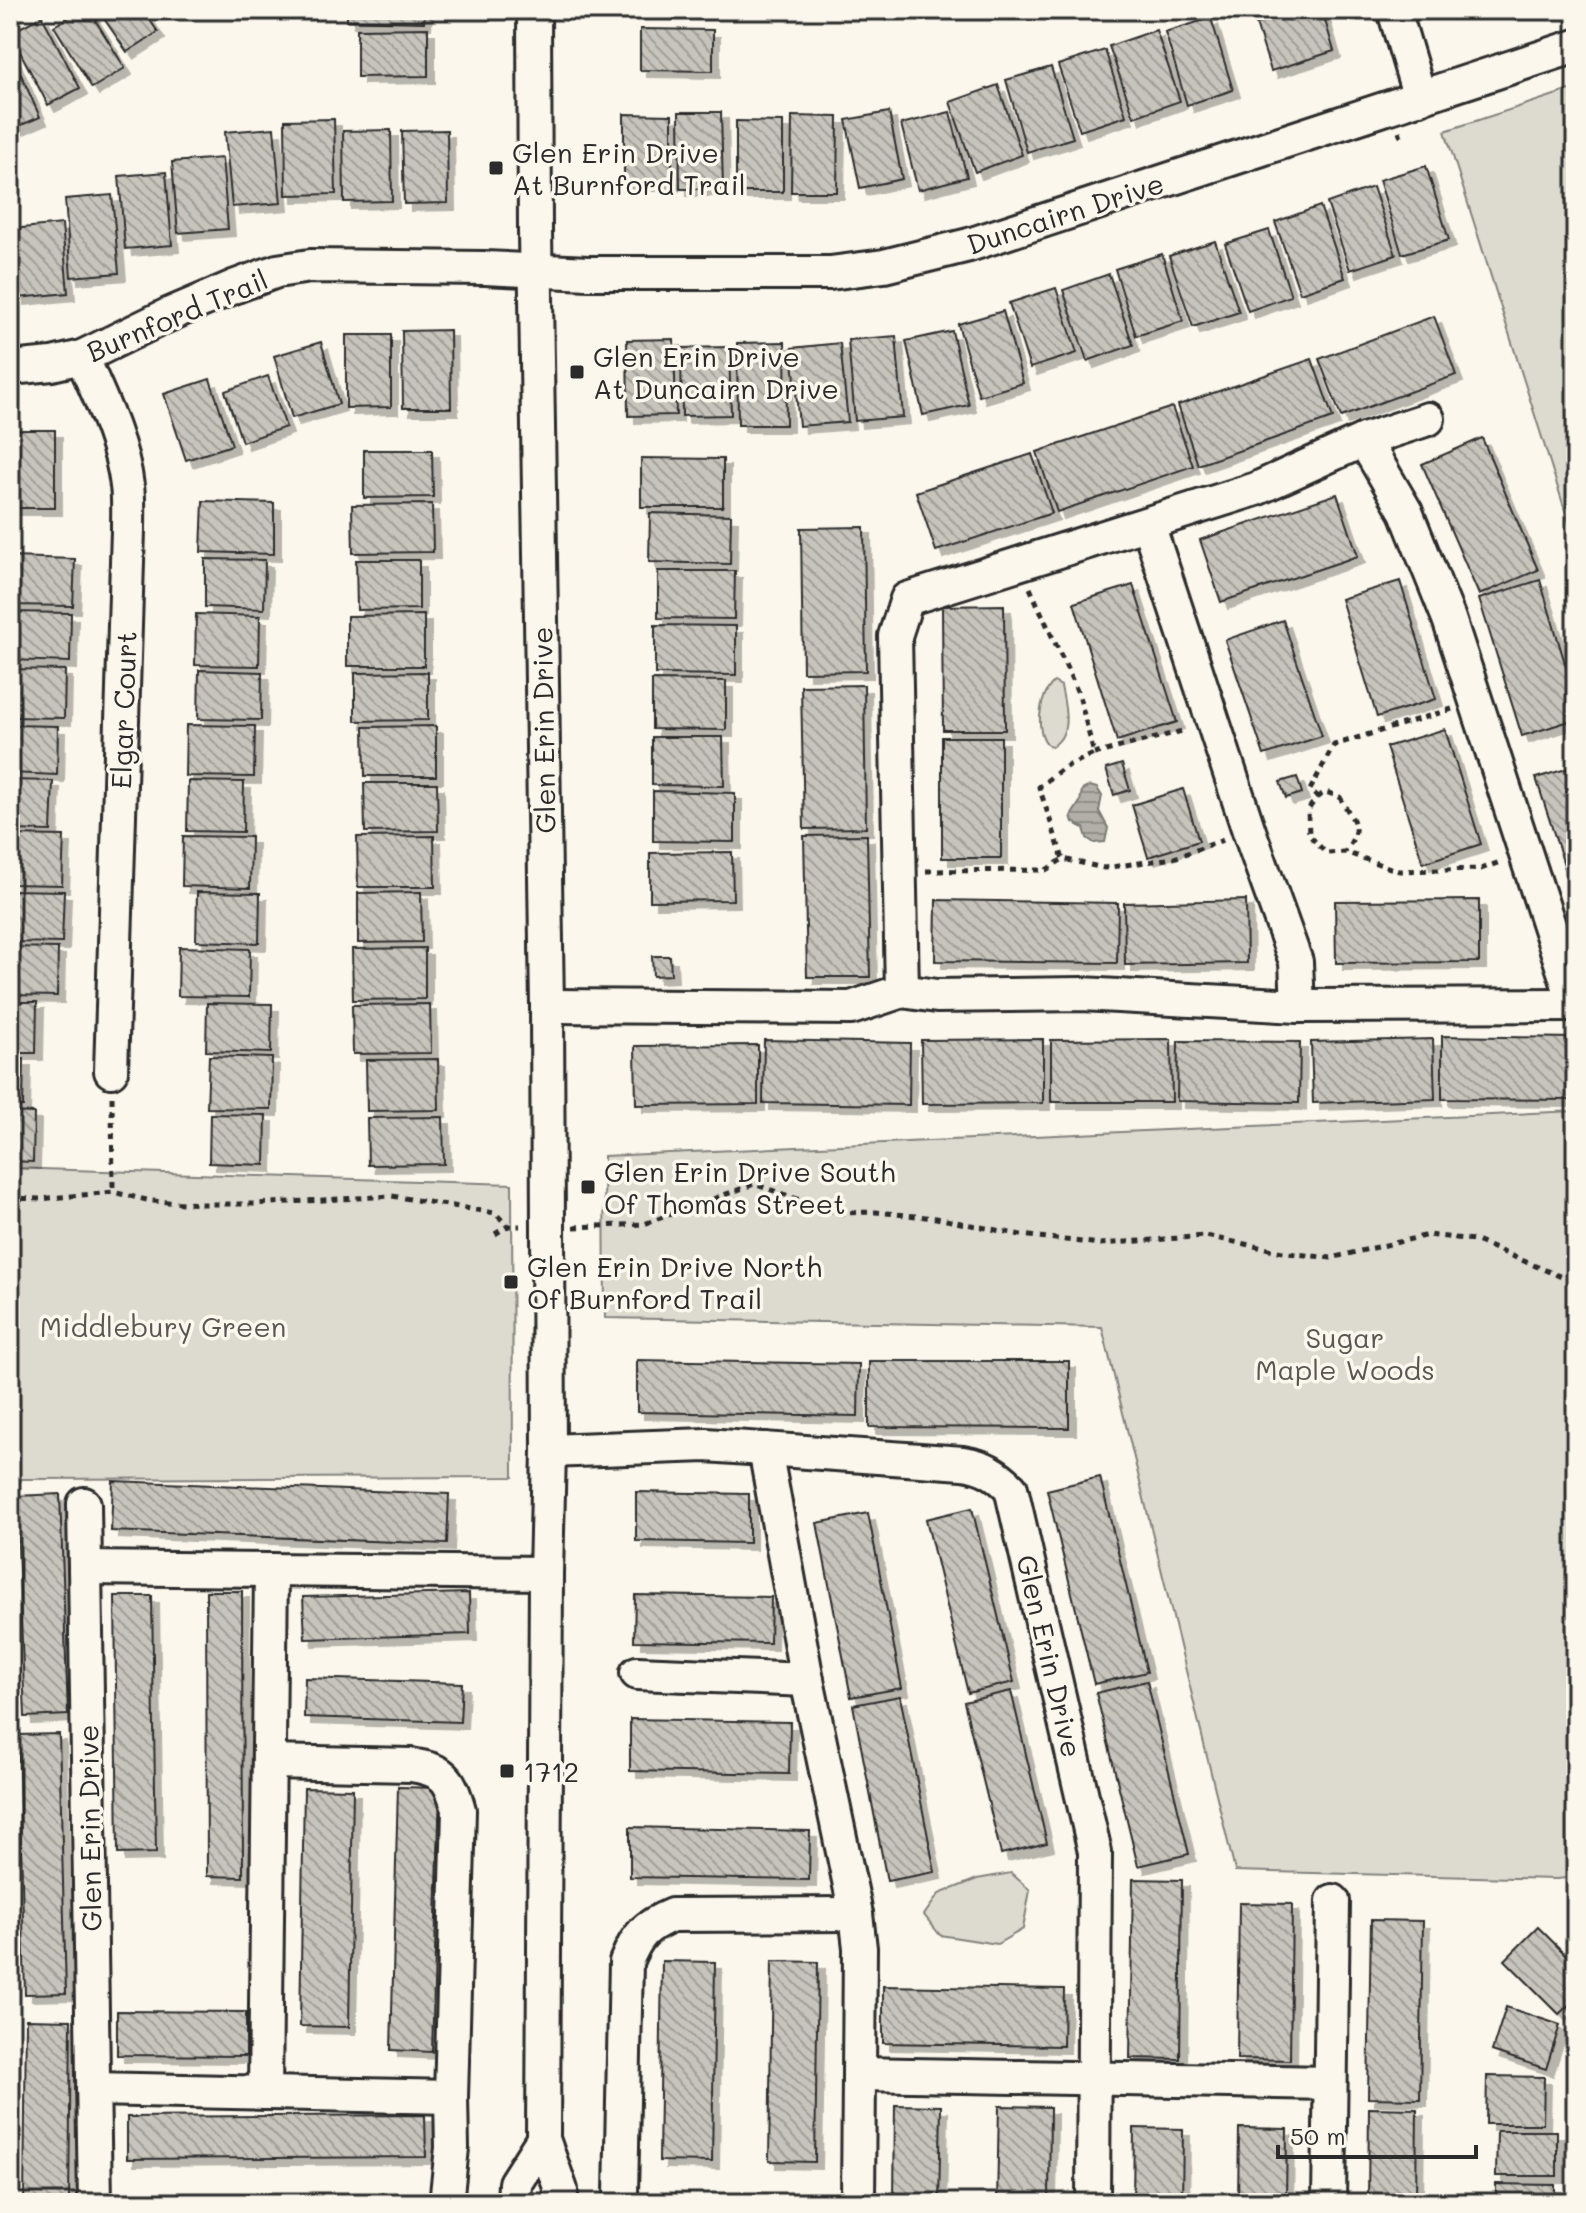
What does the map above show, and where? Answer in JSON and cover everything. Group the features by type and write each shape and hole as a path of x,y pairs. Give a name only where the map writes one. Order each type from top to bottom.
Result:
{"street":[{"name":"Glen Erin Drive","path":"534,10 547,1006 549,1451 543,2139 561,2190 561,2203"},
{"path":"1394,10 1420,98"},
{"name":"Duncairn Drive","path":"536,270 589,273 830,273 884,266 969,245 1576,46"},
{"name":"Burnford Trail","path":"10,368 82,357 168,315 277,271 310,266 536,270"},
{"name":"Elgar Court","path":"82,357 119,451 127,486 128,546 111,1071"},
{"path":"902,991 895,636 907,599 1256,489 1364,440 1428,419"},
{"path":"547,1006 851,1008 902,991 937,996 1082,994 1298,1006 1576,1005 1449,619 1406,512 1364,440"},
{"path":"1148,524 1249,831 1296,962 1298,1006"},
{"name":"Glen Erin Drive","path":"549,1451 706,1445 980,1465 998,1475 1011,1488 1095,1852 1093,2203"},
{"path":"765,1449 807,1680 856,1914 860,1948 858,2203"},
{"name":"Glen Erin Drive","path":"84,1504 95,2203"},
{"path":"85,1568 546,1573"},
{"path":"265,2093 271,1570"},
{"path":"637,1673 807,1680"},
{"path":"269,1762 432,1768 453,1790 459,1810 452,2148 446,2203"},
{"path":"1329,2203 1333,1901"},
{"path":"623,2203 626,1962 635,1940 651,1923 672,1915 856,1914"},
{"path":"860,2074 1330,2083"},
{"path":"93,2089 451,2097"},
{"path":"514,2203 515,2183 543,2139"}],"path":[{"path":"1018,565 1079,695 1094,754"},
{"path":"1317,797 1310,790 1334,745 1476,701"},
{"path":"1063,859 1039,787 1063,768 1094,754 1213,723"},
{"path":"1345,852 1356,836 1355,821 1340,797 1326,792 1317,797 1308,810 1309,835 1326,853 1345,852 1399,871 1481,869 1526,854"},
{"path":"901,871 1046,870 1063,859 1104,868 1174,858 1249,831"},
{"path":"111,1071 113,1192"},
{"path":"495,1234 508,1226 644,1224 754,1184 838,1213 876,1212 936,1218 1021,1235 1100,1244 1206,1236 1288,1253 1331,1258 1428,1235 1474,1240 1576,1283"},
{"path":"10,1198 40,1199 113,1192 151,1201 254,1204 392,1196 495,1213 508,1226"}],"green space":[{"path":"1576,88 1576,545 1445,131"},
{"path":"1054,682 1061,686 1066,720 1062,735 1051,747 1042,734 1040,715 1045,696"},
{"name":"Sugar Maple Woods","path":"1576,1111 1576,1877 1235,1871 1102,1327 605,1318 604,1156"},
{"name":"Middlebury Green","path":"10,1168 512,1184 513,1477 22,1479 10,1492"},
{"path":"1011,1873 1030,1890 1023,1929 997,1944 940,1935 924,1915 939,1894 977,1879"}],"shaded area":[{"path":"1090,786 1097,788 1102,796 1099,811 1108,828 1105,842 1094,843 1087,838 1084,828 1073,822 1071,816 1080,802 1082,790"}],"building":[{"path":"81,10 89,10 125,68 92,88 54,26"},
{"path":"98,10 143,10 158,32 127,52"},
{"path":"347,10 425,10 424,22 347,20"},
{"path":"1301,10 1322,10 1334,51 1271,71 1256,24"},
{"path":"42,16 80,88 48,105 10,33"},
{"path":"1211,18 1233,90 1187,105 1165,32"},
{"path":"428,28 428,76 357,77 357,29"},
{"path":"640,29 713,30 713,71 640,70"},
{"path":"1156,30 1180,101 1134,117 1109,46"},
{"path":"10,50 40,117 10,130"},
{"path":"1105,50 1126,116 1080,131 1058,65"},
{"path":"1051,67 1073,138 1027,152 1006,80"},
{"path":"998,85 1022,155 975,172 950,102"},
{"path":"679,112 721,112 723,189 680,189"},
{"path":"889,112 902,179 860,188 846,120"},
{"path":"950,112 967,177 918,190 901,124"},
{"path":"624,114 672,115 672,184 624,184"},
{"path":"792,116 838,117 837,192 791,192"},
{"path":"334,119 336,194 286,195 285,120"},
{"path":"736,121 783,122 783,192 736,192"},
{"path":"274,128 281,203 232,207 225,132"},
{"path":"391,130 392,201 344,202 343,131"},
{"path":"447,130 448,203 404,204 402,131"},
{"path":"222,158 228,229 178,233 172,162"},
{"path":"1426,166 1449,240 1402,254 1379,180"},
{"path":"166,172 172,245 125,249 119,176"},
{"path":"1373,187 1396,255 1350,270 1327,203"},
{"path":"112,195 119,273 71,277 65,199"},
{"path":"1320,206 1345,278 1300,293 1275,222"},
{"path":"62,224 68,293 18,298 12,229"},
{"path":"1269,230 1291,296 1248,311 1225,244"},
{"path":"1215,241 1239,312 1193,327 1169,256"},
{"path":"1162,254 1183,321 1136,336 1115,269"},
{"path":"1109,274 1133,345 1087,361 1063,290"},
{"path":"1056,288 1077,353 1030,368 1009,303"},
{"path":"1003,311 1023,383 979,396 958,324"},
{"path":"1434,316 1456,375 1341,417 1319,359"},
{"path":"450,330 451,408 403,408 402,331"},
{"path":"952,331 969,405 923,415 906,341"},
{"path":"346,335 391,335 391,407 346,408"},
{"path":"896,336 903,417 855,421 848,340"},
{"path":"674,339 676,415 628,416 627,340"},
{"path":"321,342 339,404 292,418 274,356"},
{"path":"785,342 786,425 738,425 737,343"},
{"path":"840,343 848,422 799,426 792,348"},
{"path":"729,347 731,415 682,416 681,348"},
{"path":"1312,359 1333,418 1198,465 1178,405"},
{"path":"268,376 286,427 242,442 225,391"},
{"path":"210,379 232,445 186,460 164,394"},
{"path":"1172,407 1193,466 1057,512 1037,452"},
{"path":"10,430 55,430 55,508 10,508"},
{"path":"1482,438 1538,570 1479,595 1422,464"},
{"path":"364,450 432,450 433,497 364,498"},
{"path":"1032,454 1052,513 936,551 916,492"},
{"path":"641,458 723,459 723,507 641,507"},
{"path":"1337,494 1358,556 1221,602 1200,540"},
{"path":"203,501 274,503 274,554 201,552"},
{"path":"432,504 433,552 353,553 352,505"},
{"path":"650,513 731,515 730,564 649,562"},
{"path":"864,527 866,671 803,672 801,528"},
{"path":"10,557 75,559 73,606 10,605"},
{"path":"205,559 265,560 264,609 205,607"},
{"path":"356,560 419,560 419,609 357,610"},
{"path":"658,571 735,571 734,619 658,618"},
{"path":"1540,580 1576,700 1576,719 1522,736 1479,599"},
{"path":"1400,581 1436,699 1377,717 1341,599"},
{"path":"1133,585 1177,722 1117,741 1074,603"},
{"path":"1004,605 1005,730 943,730 942,606"},
{"path":"10,612 71,613 70,662 10,660"},
{"path":"196,614 260,616 259,666 195,665"},
{"path":"424,615 424,666 347,666 347,616"},
{"path":"1283,620 1322,736 1264,755 1225,640"},
{"path":"655,625 736,626 736,675 655,674"},
{"path":"10,669 65,670 64,718 10,717"},
{"path":"199,670 262,672 261,720 198,719"},
{"path":"428,672 428,720 355,721 355,673"},
{"path":"652,680 726,681 726,730 652,729"},
{"path":"864,685 866,828 804,829 801,686"},
{"path":"10,725 58,726 57,775 10,773"},
{"path":"186,725 255,726 254,777 185,776"},
{"path":"436,726 436,776 365,776 364,727"},
{"path":"1445,729 1481,844 1423,863 1386,747"},
{"path":"652,737 723,737 724,786 652,785"},
{"path":"942,737 1001,737 1001,858 942,858"},
{"path":"1122,764 1130,790 1114,795 1106,769"},
{"path":"1576,766 1576,902 1536,778"},
{"path":"1297,777 1302,793 1286,798 1280,782"},
{"path":"10,780 53,781 51,831 10,830"},
{"path":"188,781 244,782 243,832 187,831"},
{"path":"364,783 437,783 438,831 365,832"},
{"path":"1183,789 1199,841 1148,857 1132,805"},
{"path":"653,791 735,793 735,842 653,841"},
{"path":"10,835 64,836 62,885 10,884"},
{"path":"867,835 870,977 807,977 804,836"},
{"path":"183,836 251,837 250,888 182,886"},
{"path":"434,836 435,887 358,887 357,837"},
{"path":"732,852 733,900 650,901 650,853"},
{"path":"10,890 64,891 62,943 10,942"},
{"path":"197,892 260,893 259,943 196,941"},
{"path":"421,892 422,942 358,943 358,893"},
{"path":"936,900 1118,903 1117,963 935,961"},
{"path":"1246,900 1247,963 1125,965 1124,903"},
{"path":"1479,900 1479,962 1336,963 1335,901"},
{"path":"10,947 58,948 57,996 10,995"},
{"path":"179,947 250,949 249,997 178,996"},
{"path":"425,948 425,999 353,1000 352,949"},
{"path":"652,956 670,956 671,975 653,976"},
{"path":"10,1002 37,1002 36,1053 10,1053"},
{"path":"207,1003 272,1004 271,1053 206,1051"},
{"path":"430,1004 431,1053 353,1054 352,1005"},
{"path":"1442,1036 1576,1038 1576,1100 1442,1099"},
{"path":"1043,1039 1043,1103 922,1104 921,1040"},
{"path":"1171,1039 1172,1102 1051,1102 1051,1040"},
{"path":"1433,1039 1435,1099 1313,1103 1311,1042"},
{"path":"764,1040 910,1043 909,1105 763,1103"},
{"path":"1178,1041 1300,1042 1299,1103 1177,1101"},
{"path":"758,1045 758,1104 636,1105 635,1046"},
{"path":"209,1056 272,1058 271,1109 207,1108"},
{"path":"10,1059 24,1059 23,1107 10,1107"},
{"path":"438,1059 439,1110 367,1111 366,1060"},
{"path":"10,1112 34,1113 33,1162 10,1161"},
{"path":"210,1114 266,1115 265,1165 209,1163"},
{"path":"443,1117 444,1164 368,1165 367,1118"},
{"path":"637,1360 859,1364 858,1416 637,1412"},
{"path":"869,1361 1069,1361 1069,1428 869,1427"},
{"path":"1100,1477 1147,1672 1094,1684 1047,1490"},
{"path":"113,1481 449,1494 447,1544 111,1531"},
{"path":"636,1492 749,1494 749,1543 636,1541"},
{"path":"60,1494 68,1715 25,1717 16,1496"},
{"path":"972,1508 1014,1682 968,1693 926,1519"},
{"path":"868,1513 902,1688 851,1697 817,1523"},
{"path":"206,1591 242,1591 243,1877 207,1876"},
{"path":"469,1593 470,1634 305,1639 303,1597"},
{"path":"635,1595 771,1597 770,1643 634,1641"},
{"path":"115,1596 152,1596 156,1853 118,1854"},
{"path":"305,1678 462,1683 460,1722 304,1717"},
{"path":"1147,1681 1189,1854 1138,1866 1096,1693"},
{"path":"1011,1691 1047,1843 1001,1854 964,1702"},
{"path":"900,1696 935,1872 887,1881 853,1705"},
{"path":"630,1719 790,1722 789,1774 630,1771"},
{"path":"59,1734 66,1993 25,1994 18,1735"},
{"path":"398,1787 440,1788 432,2052 391,2050"},
{"path":"304,1788 353,1789 349,2027 300,2026"},
{"path":"630,1827 810,1831 809,1880 630,1877"},
{"path":"1133,1879 1182,1880 1180,2059 1130,2058"},
{"path":"1239,1903 1292,1904 1290,2060 1237,2059"},
{"path":"1371,1920 1423,1921 1420,2099 1368,2098"},
{"path":"1538,1927 1576,1965 1576,1998 1559,2014 1505,1960"},
{"path":"662,1961 715,1962 712,2162 659,2161"},
{"path":"772,1961 818,1962 815,2162 769,2161"},
{"path":"883,1986 1064,1989 1063,2046 883,2043"},
{"path":"1506,2007 1560,2025 1546,2069 1492,2051"},
{"path":"117,2011 246,2012 246,2056 117,2055"},
{"path":"26,2019 71,2020 69,2203 24,2203"},
{"path":"1487,2076 1544,2077 1543,2124 1486,2124"},
{"path":"895,2105 941,2106 939,2203 894,2203"},
{"path":"999,2106 1050,2107 1049,2203 997,2203"},
{"path":"1369,2108 1417,2109 1416,2203 1368,2203"},
{"path":"425,2115 426,2157 127,2159 127,2117"},
{"path":"1134,2128 1183,2129 1182,2203 1133,2203"},
{"path":"1239,2128 1287,2129 1286,2203 1238,2203"},
{"path":"1497,2131 1557,2131 1557,2176 1496,2176"},
{"path":"1496,2184 1555,2185 1555,2203 1496,2203"},
{"path":"696,2199 832,2202 832,2203 695,2203"},
{"path":"139,2200 411,2200 411,2203 139,2203"}],"place":[{"name":"Glen Erin Drive At Burnford Trail","path":"496,168"},
{"name":"Glen Erin Drive At Duncairn Drive","path":"577,372"},
{"name":"Glen Erin Drive South Of Thomas Street","path":"588,1187"},
{"name":"Glen Erin Drive North Of Burnford Trail","path":"511,1282"},
{"name":"1712","path":"507,1771"}]}
